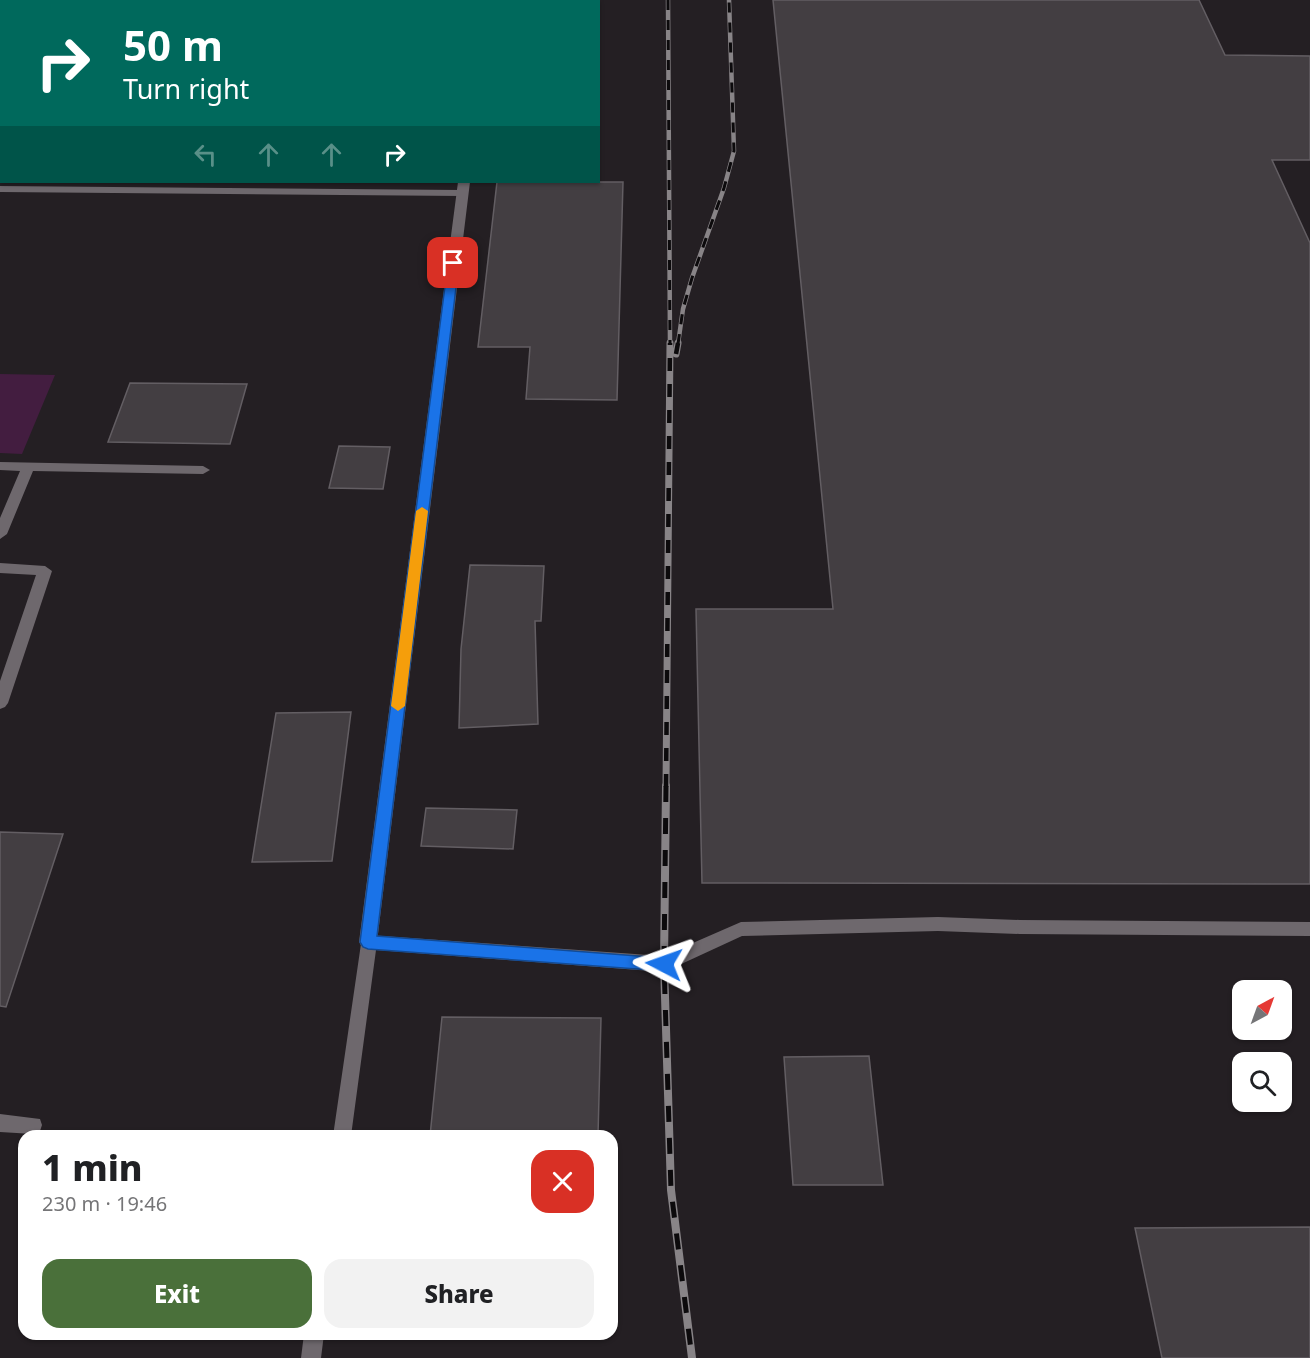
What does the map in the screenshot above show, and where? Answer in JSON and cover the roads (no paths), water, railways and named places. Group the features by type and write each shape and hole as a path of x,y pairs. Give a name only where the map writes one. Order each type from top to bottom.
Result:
{"street":[{"path":"0,189 463,187 343,1130"},
{"path":"0,466 203,470"},
{"path":"0,534 28,467"},
{"path":"0,568 45,571 0,703"},
{"path":"368,942 664,964 741,929 938,924 1020,927 1310,929"},
{"path":"0,1123 33,1125"},
{"path":"311,1358 313,1340"}],"railway":[{"path":"668,0 670,343"},
{"path":"678,344 683,309 724,188 734,151 729,0"},
{"path":"666,787 670,343"},
{"path":"676,354 678,343"},
{"path":"666,786 664,964 671,1190 692,1358"}]}
